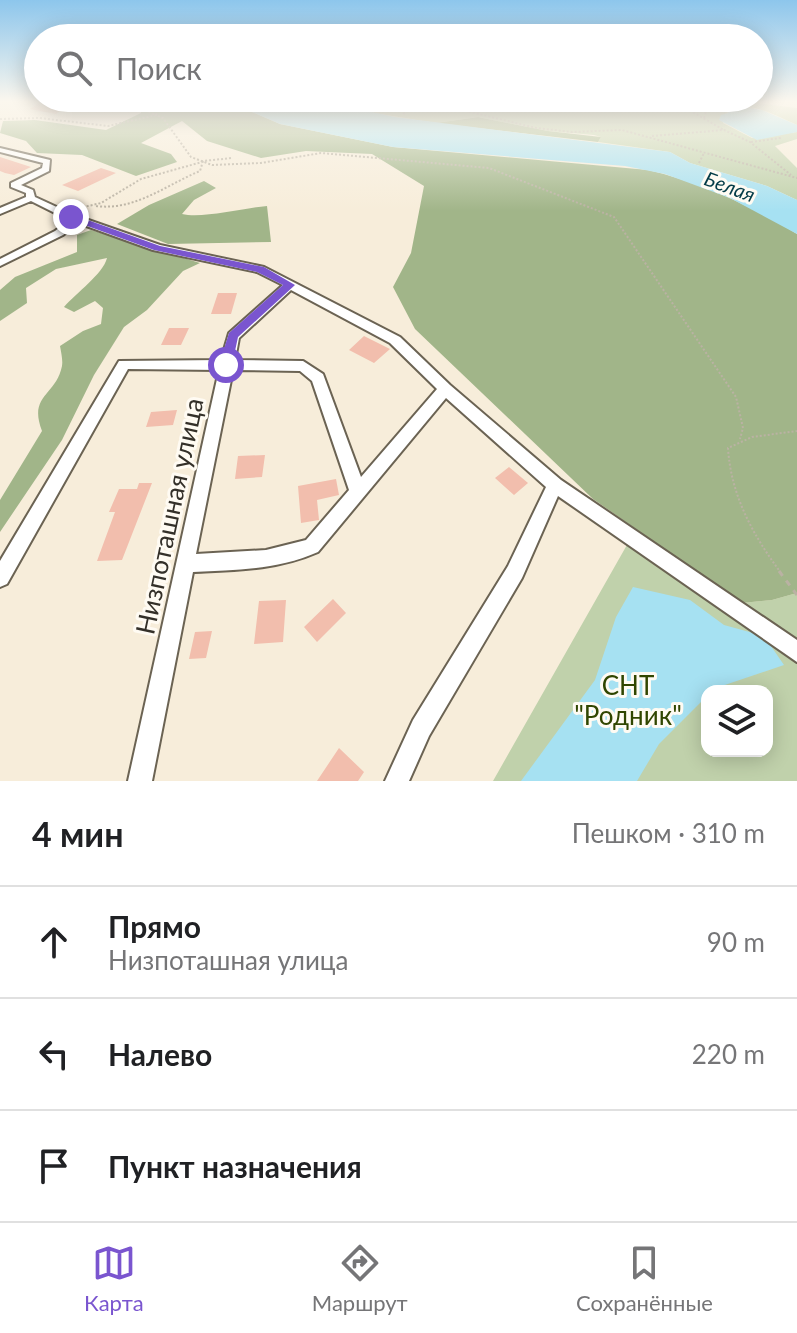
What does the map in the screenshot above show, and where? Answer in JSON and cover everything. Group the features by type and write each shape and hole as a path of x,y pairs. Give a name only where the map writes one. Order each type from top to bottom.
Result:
{"street":[{"path":"0,150 47,162 46,169 14,185 30,192 31,198"},
{"path":"0,211 31,198"},
{"path":"31,198 60,213 157,248 260,269 395,340 445,389 555,485 797,652"},
{"path":"0,263 59,233 76,219"},
{"name":"Низпоташная улица","path":"140,781 233,336 290,285"},
{"path":"0,578 124,364 303,366 318,378 358,492"},
{"path":"185,563 297,553 312,546 445,389"},
{"path":"397,781 421,728 515,572 555,485"}],"path":[{"path":"178,138 191,157 223,166 321,153 489,168 614,217 736,397 743,428 740,439"},
{"path":"653,138 797,178"},
{"path":"742,138 793,177"},
{"path":"750,142 778,138"},
{"path":"699,163 705,152"},
{"path":"60,213 95,205 141,179 203,161 232,158"},
{"path":"95,205 111,209 134,201 200,171 203,161"},
{"path":"797,431 772,432 740,439 728,448 727,470 755,535 797,595"}],"green space":[{"path":"18,138 149,138 141,143 171,154 177,162 136,176 82,155 37,153 26,141"},
{"path":"204,138 351,138 393,147 648,170 725,196 797,234 797,593 772,600 742,603 593,499 415,329 393,287 411,253 424,186 372,154 306,151 261,158"},
{"path":"568,138 600,138 598,142"},
{"path":"600,138 797,138 775,146 797,168 797,200 767,186 690,163 670,152 598,142"},
{"path":"204,181 216,188 194,200 182,214 211,214 267,206 271,242 168,244 117,224 149,205"},
{"path":"91,230 200,263 183,271 147,310 124,327 94,375 62,440 0,532 0,500 42,431 38,410 59,376 62,364 60,346 101,324 103,308 95,301 74,312 64,307 95,277 107,258 56,269 26,288 27,303 0,321 0,290 15,277 77,252 77,235"},
{"name":"СНТ \"Родник\"","path":"636,529 742,603 772,600 797,593 797,781 493,781"}],"water":[{"name":"Белая","path":"351,138 564,138 670,152 690,163 767,186 797,200 797,234 730,198 665,174 625,166 393,147"},
{"path":"633,587 690,600 724,625 764,636 784,665 725,685 701,685 701,702 659,744 637,781 521,781 595,680 616,617"}],"building":[{"path":"0,157 31,167 14,175 5,173 0,171"},
{"path":"101,168 116,173 78,191 62,185"},
{"path":"218,293 237,293 231,314 211,314"},
{"path":"169,328 189,328 181,345 161,345"},
{"path":"364,336 390,349 374,363 349,350"},
{"path":"177,410 173,425 146,427 151,412"},
{"path":"265,455 262,477 235,479 238,456"},
{"path":"509,467 528,483 514,495 495,478"},
{"path":"336,479 339,495 317,500 319,520 301,523 298,486"},
{"path":"139,483 152,483 122,560 97,561 115,512 109,512 119,489 137,489"},
{"path":"333,599 346,613 317,642 304,627"},
{"path":"286,600 283,642 254,644 259,601"},
{"path":"212,631 206,658 189,659 195,632"},
{"path":"339,748 364,772 358,781 317,781"}],"route":[{"path":"71,217 157,248 260,269 290,285 233,336 226,365"}]}
